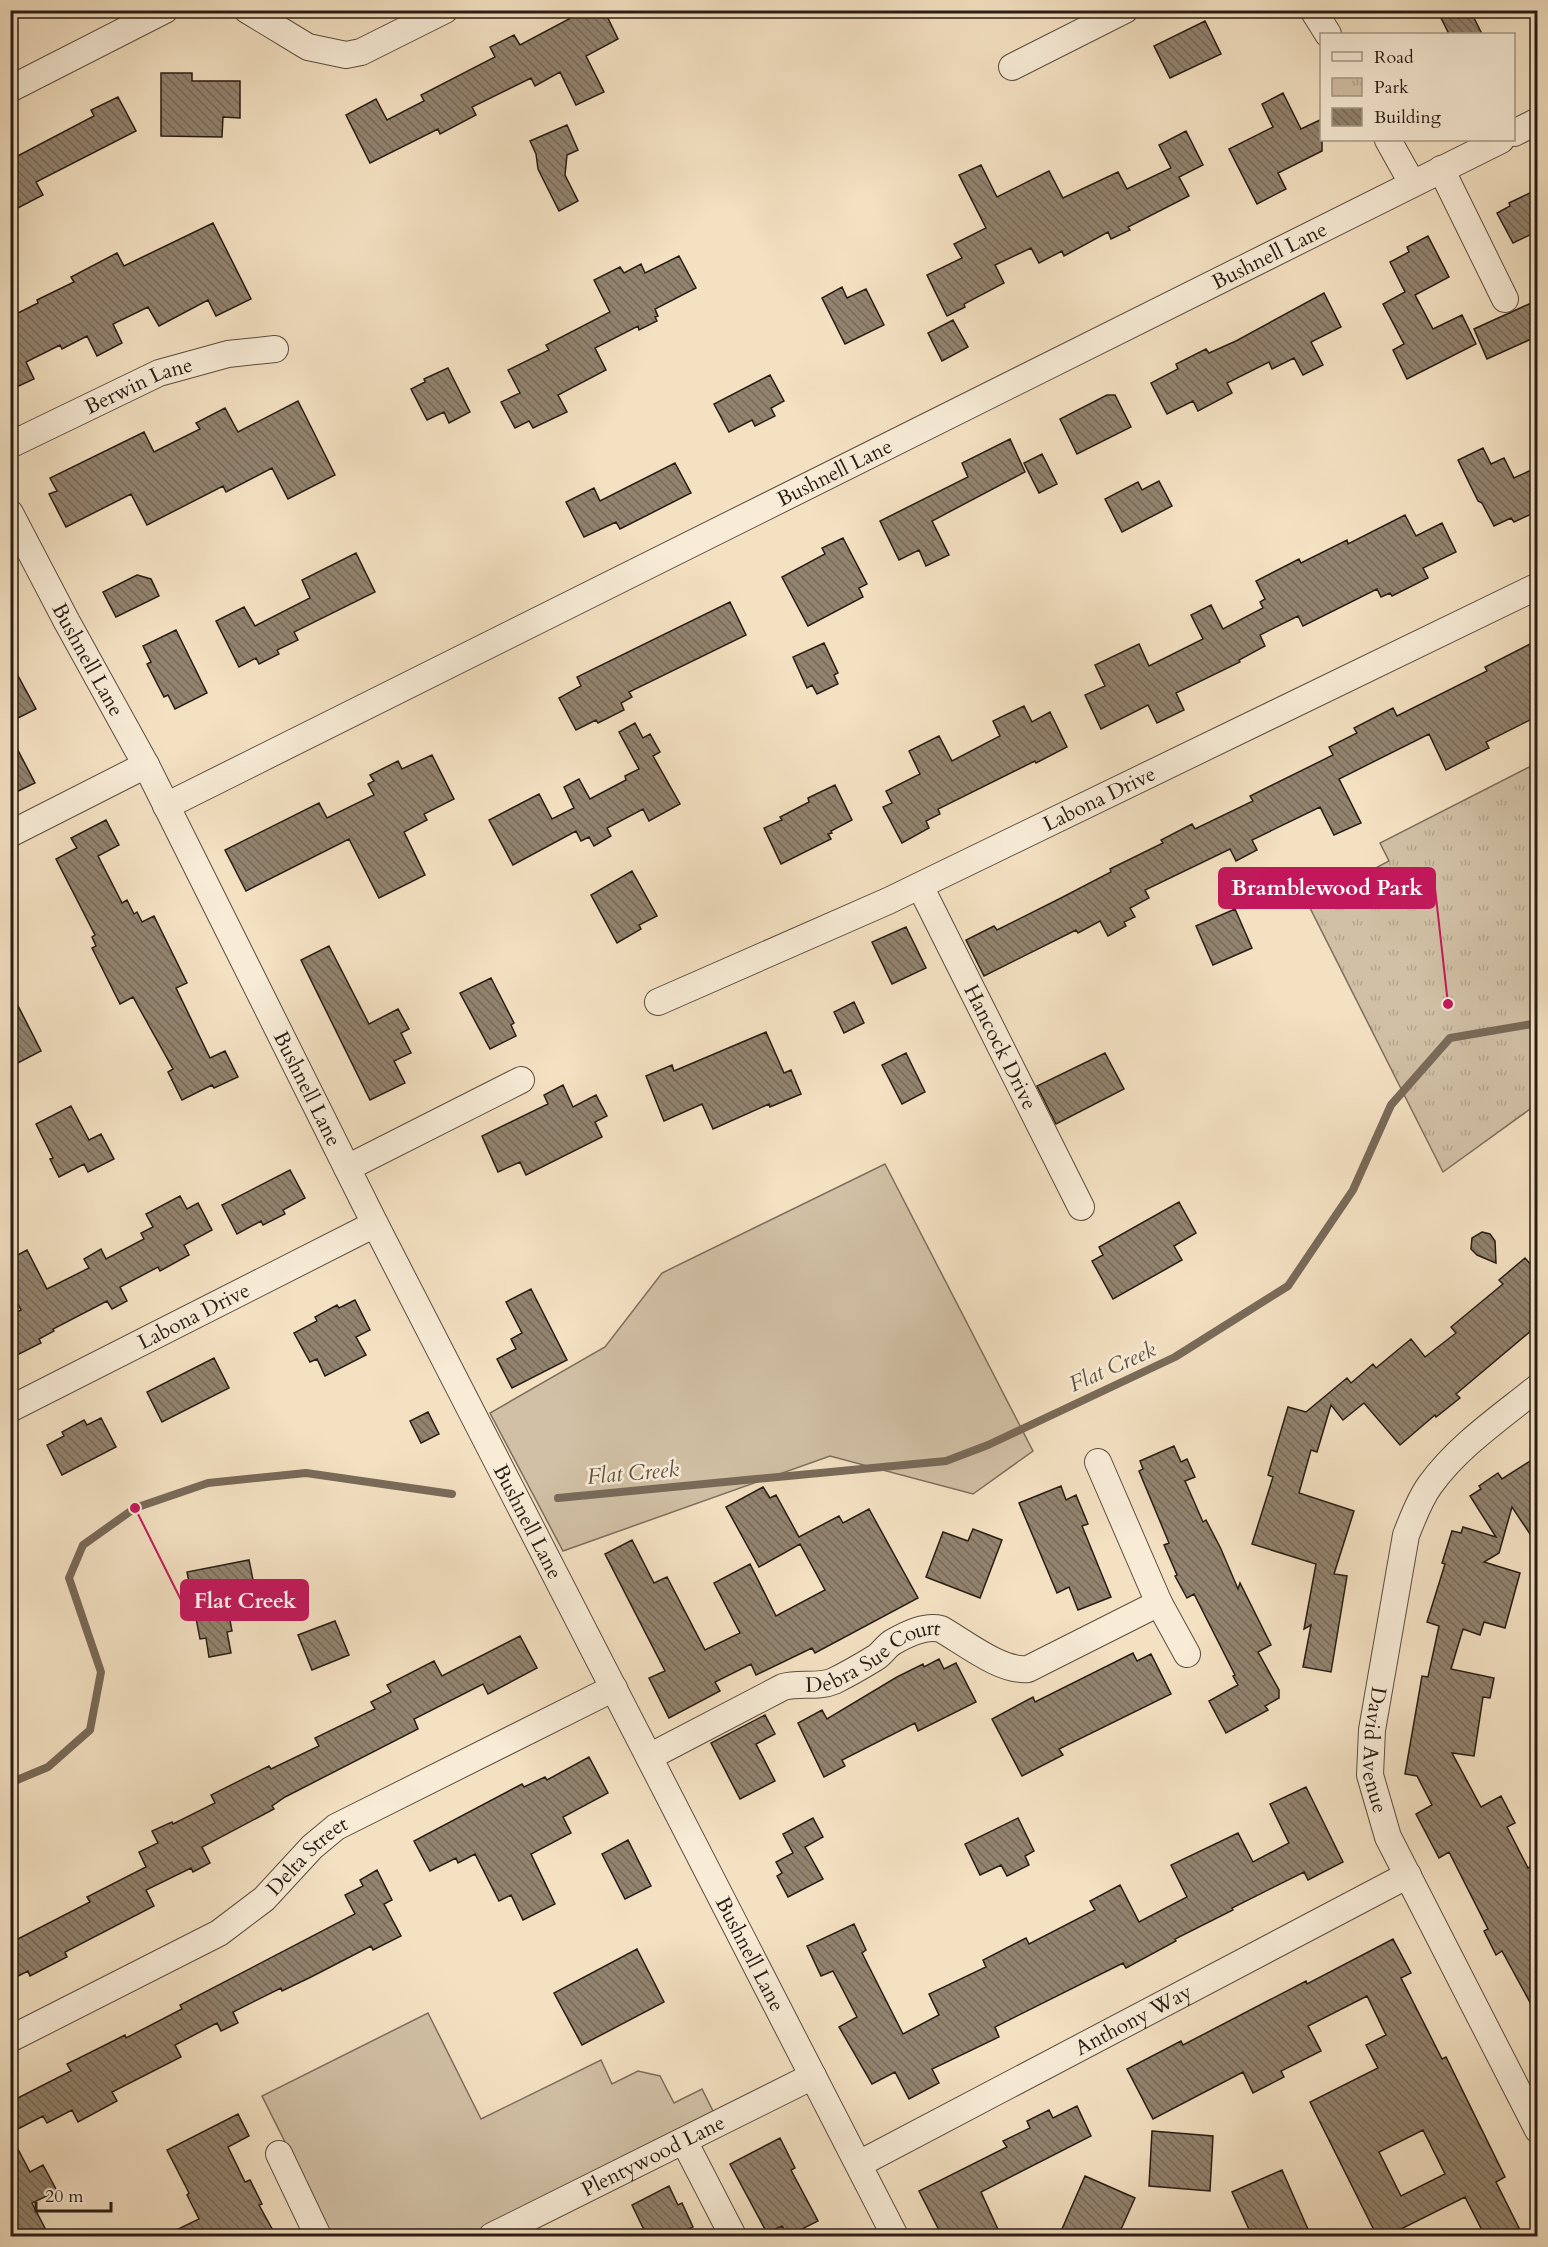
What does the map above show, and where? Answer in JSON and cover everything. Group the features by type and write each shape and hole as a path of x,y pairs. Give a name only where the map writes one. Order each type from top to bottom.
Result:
{"street":[{"path":"10,88 165,10"},
{"path":"250,11 308,47 346,55 361,52 445,10"},
{"path":"1012,67 1125,10"},
{"path":"1313,10 1327,33"},
{"path":"1515,133 1538,122"},
{"path":"1389,141 1412,183"},
{"name":"Bushnell Lane","path":"166,806 1499,141"},
{"path":"1441,169 1505,299"},
{"name":"Berwin Lane","path":"10,445 159,373 228,354 274,349"},
{"name":"Bushnell Lane","path":"10,513 146,765 375,1224 895,2236"},
{"name":"Labona Drive","path":"658,1002 920,886 1538,586"},
{"path":"10,834 146,765"},
{"name":"Hancock Drive","path":"920,886 1081,1207"},
{"path":"348,1168 521,1080"},
{"name":"Labona Drive","path":"10,1409 375,1224"},
{"name":"David Avenue","path":"1538,1387 1457,1455 1431,1484 1416,1508 1406,1536 1372,1730 1370,1775 1388,1837 1538,2130"},
{"path":"1098,1462 1159,1603 1187,1654"},
{"name":"Debra Sue Court","path":"649,1757 783,1687 791,1684 821,1684 836,1680 878,1657 892,1643 924,1628 941,1629 1001,1664 1019,1670 1028,1669 1159,1603"},
{"name":"Delta Street","path":"10,2039 219,1933 264,1899 312,1847 336,1827 614,1688"},
{"name":"Anthony Way","path":"859,2164 1408,1875"},
{"name":"Plentywood Lane","path":"500,2235 813,2076"},
{"path":"684,2141 733,2236"},
{"path":"279,2154 318,2236"}],"green space":[{"path":"1537,763 1537,1104 1443,1172 1308,904 1389,861 1380,843"},
{"path":"885,1164 1033,1451 973,1494 830,1456 563,1551 490,1413 605,1347 662,1273"},
{"path":"428,2013 481,2119 601,2060 612,2084 638,2071 660,2076 674,2103 702,2089 714,2113 468,2236 332,2236 262,2096"}],"building":[{"path":"564,10 604,10 618,39 586,56 604,92 576,105 560,72 535,86 531,78 472,107 476,115 440,134 438,129 370,163 346,115 376,99 387,120 424,101 421,95 495,57 490,47 514,35 520,45 569,19"},
{"path":"1437,10 1470,10 1482,33 1448,33"},
{"path":"1205,21 1221,54 1170,78 1154,46"},
{"path":"161,73 192,73 192,81 240,81 240,118 223,117 222,137 161,136"},
{"path":"1283,93 1301,129 1320,120 1322,151 1278,173 1286,189 1257,204 1229,149 1273,127 1262,104"},
{"path":"118,97 136,131 36,182 43,195 10,212 10,160 94,116 91,110"},
{"path":"567,125 578,150 567,155 565,175 578,201 559,211 538,169 536,154 530,141"},
{"path":"1186,131 1203,165 1179,177 1189,196 1128,227 1130,230 1111,239 1108,232 1064,256 1062,251 1039,263 1031,248 995,265 1004,283 964,304 965,307 947,316 927,275 962,258 954,244 986,228 959,175 981,165 997,197 1049,171 1063,198 1118,172 1127,189 1171,168 1159,145"},
{"path":"1538,189 1538,231 1513,243 1497,213 1510,206 1509,203"},
{"path":"213,223 251,299 216,316 208,300 159,326 148,307 113,324 122,343 97,356 87,336 62,349 60,345 26,362 34,379 10,390 10,317 38,303 37,300 74,282 71,277 117,253 124,266"},
{"path":"1428,236 1449,277 1415,295 1433,329 1462,315 1476,344 1407,379 1393,350 1404,344 1383,304 1405,292 1390,262 1409,252 1407,247"},
{"path":"679,256 696,288 655,309 658,316 655,317 657,321 639,330 638,326 595,348 606,370 558,395 567,412 533,428 529,421 515,428 501,402 520,393 508,370 549,350 546,345 610,312 594,280 620,267 624,273 641,264 645,273"},
{"path":"842,287 847,298 866,289 884,325 845,344 822,298"},
{"path":"1324,293 1341,327 1311,342 1323,365 1303,375 1294,358 1272,369 1269,362 1227,383 1232,393 1198,411 1193,401 1167,414 1151,383 1178,369 1176,364 1206,349 1209,353 1236,341"},
{"path":"1538,300 1538,336 1487,359 1474,329"},
{"path":"953,320 968,347 942,361 928,333"},
{"path":"448,368 470,412 449,423 444,412 427,420 411,389 425,382 424,379"},
{"path":"770,375 784,401 771,408 775,416 755,426 752,420 729,432 714,404"},
{"path":"1107,395 1115,395 1131,427 1077,454 1060,419"},
{"path":"298,401 335,475 288,499 272,468 226,492 223,486 147,525 131,494 66,527 49,494 57,491 50,478 144,432 154,452 200,429 196,423 225,408 238,432"},
{"path":"1010,439 1025,472 932,521 949,555 926,566 919,550 899,560 880,521 968,477 962,463"},
{"path":"1483,448 1491,464 1504,458 1514,478 1538,467 1538,511 1514,522 1511,518 1494,526 1482,503 1478,501 1458,460"},
{"path":"1042,454 1057,484 1039,493 1024,463"},
{"path":"675,463 691,493 620,529 616,522 584,537 566,502 594,488 600,501"},
{"path":"1159,481 1172,506 1122,532 1105,499 1138,482 1142,490"},
{"path":"1405,515 1416,536 1442,523 1456,552 1423,568 1428,578 1392,596 1390,593 1381,597 1377,589 1303,626 1298,616 1260,635 1265,646 1239,660 1240,662 1176,693 1184,710 1157,723 1148,705 1101,729 1085,695 1105,686 1095,665 1139,644 1149,666 1203,639 1191,615 1211,605 1223,629 1263,608 1260,602 1265,599 1256,581 1299,559 1301,563 1347,540 1348,544"},
{"path":"843,538 867,584 859,588 863,597 808,626 782,577 825,554 822,548"},
{"path":"356,553 375,592 294,632 298,640 277,650 279,654 259,664 256,658 239,667 216,621 244,607 255,626 310,598 302,580"},
{"path":"137,575 151,579 159,596 116,617 103,592"},
{"path":"730,602 746,635 629,692 632,697 621,703 624,710 598,723 596,720 576,730 559,698 581,686 577,677"},
{"path":"176,630 207,693 175,709 168,695 164,697 147,664 151,662 143,646"},
{"path":"1538,640 1538,716 1486,742 1489,748 1446,770 1429,734 1339,779 1361,823 1334,835 1320,807 1252,840 1257,850 1236,861 1230,849 1145,890 1149,898 1130,908 1135,917 1124,922 1126,926 1108,936 1100,921 1078,933 1076,930 984,976 966,940 994,926 997,930 1061,898 1111,872 1110,869 1163,843 1161,840 1192,824 1195,829 1253,801 1250,796 1333,755 1329,747 1357,733 1354,728 1393,708 1397,716 1487,671 1485,667"},
{"path":"824,643 838,673 834,675 838,684 817,694 812,685 807,688 793,657"},
{"path":"10,661 36,709 10,722"},
{"path":"1024,706 1032,722 1050,712 1067,747 938,809 940,814 926,821 929,828 902,843 883,807 892,803 886,791 920,774 909,751 939,736 952,761 1000,736 993,721"},
{"path":"635,723 643,738 650,734 660,752 653,756 680,804 649,821 643,809 607,828 611,836 594,846 589,837 581,841 576,831 513,865 489,820 539,794 552,819 574,808 564,787 579,779 590,799 626,780 625,776 639,769 619,732"},
{"path":"10,735 35,783 10,795"},
{"path":"432,755 454,799 424,814 427,820 404,832 425,875 379,898 349,839 246,891 225,850 319,803 327,818 374,795 368,784 374,781 370,775 398,761 402,769"},
{"path":"835,785 852,820 831,831 832,833 828,834 831,839 781,864 764,828 782,820 780,817 809,802 808,798"},
{"path":"106,820 119,845 98,856 122,903 127,900 134,914 137,912 142,922 154,916 187,983 176,988 210,1058 225,1051 238,1077 214,1088 212,1085 182,1100 168,1072 173,1069 133,997 120,1004 92,948 96,946 92,937 95,935 56,859 77,848 71,838"},
{"path":"632,871 657,916 639,925 641,929 617,943 591,895"},
{"path":"1235,909 1252,948 1213,965 1196,926"},
{"path":"906,927 926,968 892,984 872,942"},
{"path":"329,946 369,1024 398,1009 409,1029 401,1033 411,1053 394,1061 405,1083 370,1100 301,960"},
{"path":"491,978 514,1023 511,1025 516,1036 490,1049 460,993"},
{"path":"10,990 41,1051 10,1067"},
{"path":"854,1002 864,1023 844,1033 834,1012"},
{"path":"766,1032 784,1073 791,1070 801,1094 770,1107 769,1104 713,1129 702,1104 664,1121 646,1076 672,1065 674,1071"},
{"path":"906,1053 925,1092 902,1104 882,1065"},
{"path":"1105,1053 1124,1089 1056,1124 1037,1086"},
{"path":"563,1085 573,1107 596,1095 607,1116 595,1122 602,1137 526,1175 520,1162 498,1172 482,1136 548,1104 544,1095"},
{"path":"71,1106 89,1140 101,1134 114,1159 88,1172 84,1164 59,1177 50,1159 53,1158 36,1124"},
{"path":"290,1170 305,1198 283,1210 285,1214 263,1225 261,1221 237,1234 222,1205"},
{"path":"180,1196 187,1209 198,1203 212,1230 184,1245 189,1255 160,1271 158,1267 120,1287 127,1301 112,1309 107,1301 53,1329 54,1331 39,1339 41,1343 17,1355 10,1343 10,1316 21,1310 10,1289 10,1259 27,1250 47,1289 89,1268 84,1259 101,1249 106,1259 144,1239 141,1233 153,1227 146,1214"},
{"path":"1179,1202 1196,1233 1174,1246 1182,1260 1113,1299 1092,1261 1103,1255 1099,1247"},
{"path":"1482,1232 1490,1234 1495,1241 1496,1263 1477,1255 1471,1249 1472,1238"},
{"path":"1525,1258 1538,1273 1538,1325 1456,1394 1460,1398 1436,1417 1435,1415 1400,1445 1364,1403 1343,1420 1331,1405 1317,1452 1311,1450 1299,1493 1354,1511 1334,1574 1347,1576 1331,1672 1303,1667 1311,1625 1304,1629 1316,1564 1252,1544 1273,1477 1268,1475 1288,1407 1306,1412 1347,1378 1351,1383 1373,1364 1376,1368 1411,1339 1425,1357 1456,1333 1451,1327 1503,1284 1499,1280"},
{"path":"531,1289 567,1360 512,1388 497,1359 516,1349 511,1339 522,1333 506,1302"},
{"path":"355,1300 370,1330 356,1337 366,1355 325,1376 317,1359 310,1362 294,1333 317,1321 315,1317 337,1305 339,1308"},
{"path":"214,1358 229,1388 162,1422 147,1392"},
{"path":"428,1412 439,1434 421,1443 410,1421"},
{"path":"101,1418 116,1447 62,1475 47,1445 64,1436 62,1432 84,1420 87,1425"},
{"path":"1174,1446 1181,1462 1187,1459 1195,1477 1185,1481 1203,1522 1206,1520 1238,1589 1240,1583 1271,1645 1258,1652 1279,1690 1279,1698 1265,1706 1268,1710 1226,1733 1209,1701 1238,1685 1233,1676 1235,1675 1194,1594 1187,1598 1175,1576 1177,1575 1164,1545 1169,1543 1139,1471 1143,1469 1140,1461"},
{"path":"1538,1456 1538,1546 1512,1507 1499,1553 1484,1562 1520,1573 1505,1628 1484,1622 1480,1635 1463,1629 1451,1669 1494,1678 1490,1698 1483,1697 1474,1756 1452,1753 1481,1807 1501,1796 1515,1823 1507,1827 1528,1868 1538,1863 1538,2017 1502,1951 1496,1955 1484,1931 1488,1929 1449,1852 1439,1858 1416,1814 1432,1805 1417,1776 1405,1774 1422,1676 1428,1677 1439,1626 1427,1622 1445,1564 1442,1563 1452,1531 1461,1533 1463,1527 1496,1537 1470,1496 1481,1489 1479,1486 1498,1473 1502,1479"},
{"path":"1061,1486 1066,1500 1076,1495 1088,1524 1082,1526 1111,1597 1078,1610 1069,1587 1057,1593 1019,1503"},
{"path":"763,1487 770,1498 776,1495 799,1537 839,1516 843,1523 869,1509 918,1598 815,1653 812,1648 756,1675 751,1664 715,1682 720,1691 669,1718 649,1678 665,1671 605,1554 632,1540 654,1583 667,1577 705,1650 740,1633 714,1583 750,1564 776,1616 825,1590 800,1544 759,1567 726,1507"},
{"path":"973,1529 1002,1540 980,1598 926,1577 943,1532 968,1541"},
{"path":"249,1560 254,1585 235,1589 237,1597 226,1599 232,1631 227,1632 231,1653 209,1657 206,1638 200,1639 187,1572"},
{"path":"335,1621 349,1655 312,1670 298,1635"},
{"path":"520,1636 537,1668 488,1694 483,1684 414,1719 418,1729 285,1797 272,1806 274,1809 202,1847 210,1863 193,1872 191,1868 146,1890 154,1906 65,1952 67,1957 30,1976 28,1971 10,1980 10,1943 90,1902 87,1897 146,1867 139,1852 158,1843 152,1831 172,1822 173,1824 215,1803 211,1795 269,1766 271,1769 319,1746 315,1738 375,1709 371,1702 391,1692 387,1685 434,1661 442,1676"},
{"path":"1133,1653 1137,1661 1151,1654 1171,1694 1059,1749 1063,1755 1022,1776 992,1719 1033,1697 1035,1702"},
{"path":"939,1659 944,1669 956,1663 976,1702 918,1731 915,1723 842,1760 845,1766 824,1777 798,1723 822,1710 827,1719 897,1677"},
{"path":"765,1715 775,1734 756,1744 775,1781 740,1799 711,1743"},
{"path":"589,1757 608,1793 563,1817 571,1833 531,1854 555,1904 523,1920 511,1895 499,1901 475,1854 458,1863 456,1858 430,1871 414,1841 522,1784 524,1787 545,1777 547,1780"},
{"path":"1306,1787 1343,1862 1308,1880 1304,1872 1232,1908 1233,1910 1175,1939 1176,1941 1126,1968 1123,1963 995,2027 999,2037 932,2069 939,2083 909,2099 895,2072 872,2084 839,2027 857,2017 833,1971 821,1976 807,1946 854,1924 866,1950 862,1953 903,2034 939,2015 929,1994 986,1967 983,1960 1026,1938 1029,1944 1095,1910 1090,1901 1120,1885 1139,1922 1187,1897 1171,1865 1238,1833 1253,1862 1289,1843 1270,1804"},
{"path":"813,1818 823,1837 805,1847 823,1879 788,1897 777,1876 782,1873 776,1862 793,1853 783,1834"},
{"path":"1018,1818 1034,1851 1025,1856 1029,1865 1007,1876 1001,1865 980,1875 965,1844"},
{"path":"628,1840 651,1886 625,1899 602,1854"},
{"path":"377,1870 392,1900 384,1904 401,1936 373,1950 371,1946 282,1991 281,1988 233,2012 238,2023 221,2031 217,2023 175,2045 181,2057 112,2092 117,2101 78,2122 72,2110 47,2123 43,2116 10,2133 10,2102 71,2071 67,2064 125,2035 126,2038 182,2009 180,2005 355,1914 345,1895 363,1886 360,1880"},
{"path":"1393,1939 1411,1973 1401,1978 1442,2059 1446,2057 1505,2177 1496,2182 1523,2236 1485,2236 1465,2197 1387,2236 1377,2236 1310,2102 1378,2068 1366,2045 1386,2035 1367,1996 1308,2026 1321,2051 1281,2071 1284,2077 1253,2093 1243,2072 1153,2119 1127,2069 1181,2041 1183,2045 1306,1981 1307,1984","holes":["1423,2130 1445,2174 1401,2196 1379,2152"]},
{"path":"637,1949 664,2002 582,2045 554,1993"},
{"path":"1077,2106 1091,2136 981,2192 1001,2236 942,2236 919,2191 1007,2147 1003,2141 1030,2128 1027,2121 1049,2110 1053,2118"},
{"path":"238,2114 249,2136 228,2147 245,2182 250,2180 262,2204 259,2205 276,2236 164,2236 199,2219 187,2195 189,2193 167,2150"},
{"path":"1152,2131 1213,2136 1210,2191 1149,2186"},
{"path":"10,2134 30,2172 43,2165 57,2191 32,2203 49,2236 10,2236"},
{"path":"780,2138 795,2168 791,2170 818,2221 788,2236 782,2226 767,2233 730,2164"},
{"path":"1282,2170 1311,2236 1252,2236 1232,2192"},
{"path":"1085,2176 1135,2198 1118,2236 1059,2236"},
{"path":"669,2186 678,2205 682,2203 693,2227 675,2236 647,2236 632,2205"}],"waterway":[{"name":"Flat Creek","path":"558,1498 946,1461 988,1445 1175,1357 1288,1286 1353,1190 1391,1105 1450,1038 1538,1023"},
{"name":"Flat Creek","path":"10,1783 48,1767 90,1730 101,1672 69,1578 83,1545 135,1508 208,1483 306,1473 452,1494"}],"place":[{"name":"Bramblewood Park","path":"1448,1004"},
{"name":"Flat Creek","path":"135,1508"}]}
